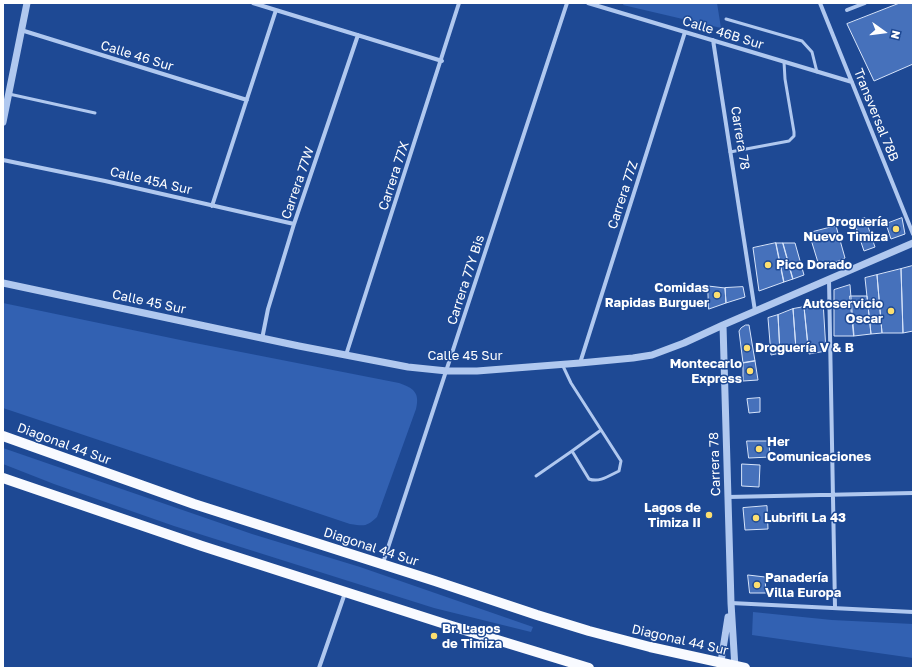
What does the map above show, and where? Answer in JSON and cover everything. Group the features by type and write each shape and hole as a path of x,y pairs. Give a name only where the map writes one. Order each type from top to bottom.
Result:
{"main road":[{"name":"Diagonal 44 Sur","path":"3,436 194,504 589,631 650,648 721,665 739,667"},
{"path":"3,478 202,546 445,624 589,668"}],"street":[{"path":"3,122 27,3"},
{"path":"253,3 442,61"},
{"name":"Carrera 77X","path":"346,355 460,3"},
{"name":"Carrera 77Y Bis","path":"383,564 567,3"},
{"name":"Calle 46B Sur","path":"588,3 852,82"},
{"name":"Transversal 78B","path":"820,3 913,234"},
{"path":"847,10 865,3"},
{"path":"212,206 276,10"},
{"name":"Calle 46 Sur","path":"22,30 246,100"},
{"name":"Carrera 77Z","path":"580,363 685,32"},
{"name":"Carrera 77W","path":"262,339 268,309 294,224 358,35"},
{"name":"Carrera 78","path":"713,40 755,311"},
{"name":"Calle 45A Sur","path":"3,160 105,181 294,224"},
{"name":"Calle 45 Sur","path":"3,283 262,339 408,367 447,371 477,370 580,363 652,355 684,343 913,243"},
{"path":"828,280 835,607"},
{"name":"Carrera 78","path":"723,325 730,603 739,667"},
{"path":"728,497 913,493"},
{"path":"319,668 345,592"},
{"path":"730,603 913,612"},
{"name":"Carrera 78","path":"721,665 730,603"}],"lane":[{"path":"726,19 802,41 812,52 817,72"},
{"path":"730,152 789,141 794,136 785,79 784,62"},
{"path":"9,94 95,113"},
{"path":"562,364 571,383 621,462 619,471 598,480 590,479 572,450"},
{"path":"536,476 601,430"}],"shaded area":[{"path":"624,3 717,3 721,28 623,5"},
{"path":"3,303 399,383 409,387 415,392 416,395 416,409 377,517 365,525 350,524 3,408"},
{"path":"3,448 252,534 360,567 533,627 531,632 434,608 174,526 54,484 3,464"},
{"path":"753,612 832,620 913,624 913,658 752,635"}],"building":[{"path":"900,3 913,3 913,64 874,81 847,24"},
{"path":"865,218 875,247 864,251 854,221"},
{"name":"Droguería Nuevo Timiza","path":"902,218 905,234 891,239 886,224"},
{"path":"836,226 845,258 820,269 809,233"},
{"name":"Pico Dorado","path":"776,243 784,282 759,291 753,248"},
{"path":"776,243 783,243 793,279 784,282"},
{"path":"783,243 795,243 804,275 793,279"},
{"path":"912,266 913,331 903,333 901,269"},
{"name":"Autoservicio Oscar","path":"901,269 903,333 882,333 877,275"},
{"path":"877,275 882,333 871,334 865,278"},
{"path":"850,285 854,336 834,336 834,290"},
{"name":"Comidas Rapidas Burguer","path":"708,286 725,288 726,303 709,309"},
{"path":"743,287 745,297 726,303 725,288"},
{"path":"850,296 867,296 871,334 854,336"},
{"path":"823,301 826,351 809,354 804,307"},
{"path":"804,307 808,348 796,349 793,309"},
{"path":"793,309 796,349 780,353 778,315"},
{"path":"778,315 780,353 771,355 768,318"},
{"name":"Droguería V & B","path":"746,325 749,325 755,361 743,363 739,331"},
{"name":"Montecarlo Express","path":"755,361 758,380 743,381 743,363"},
{"path":"760,398 760,412 749,413 747,399"},
{"name":"Her Comunicaciones","path":"747,441 769,441 770,457 749,458"},
{"path":"742,464 760,465 759,487 742,486"},
{"name":"Lubrifil La 43","path":"767,506 768,529 745,530 743,508"},
{"name":"Panadería Villa Europa","path":"748,575 765,577 766,593 750,593"}],"place":[{"name":"Droguería Nuevo Timiza","path":"896,229"},
{"name":"Pico Dorado","path":"768,265"},
{"name":"Comidas Rapidas Burguer","path":"717,295"},
{"name":"Autoservicio Oscar","path":"891,311"},
{"name":"Droguería V & B","path":"747,348"},
{"name":"Montecarlo Express","path":"750,371"},
{"name":"Her Comunicaciones","path":"759,449"},
{"name":"Lagos de Timiza II","path":"709,515"},
{"name":"Lubrifil La 43","path":"756,518"},
{"name":"Panadería Villa Europa","path":"757,585"},
{"name":"Br. Lagos de Timiza","path":"434,636"}]}
